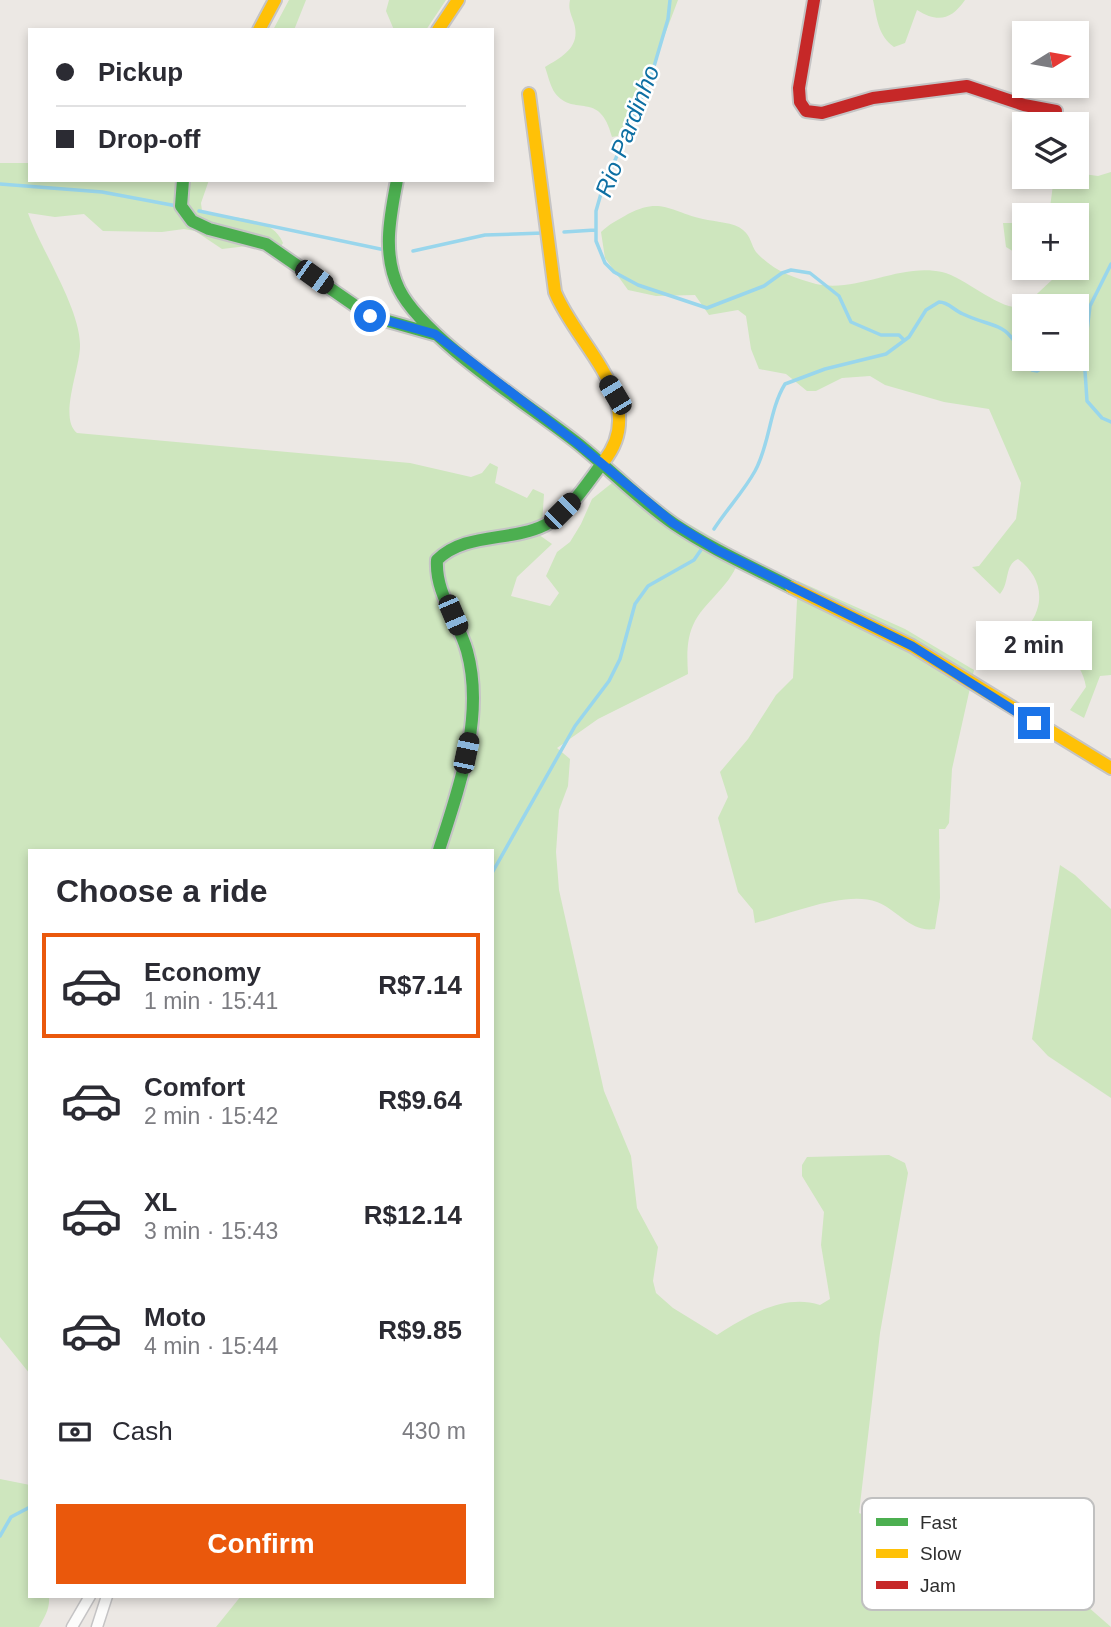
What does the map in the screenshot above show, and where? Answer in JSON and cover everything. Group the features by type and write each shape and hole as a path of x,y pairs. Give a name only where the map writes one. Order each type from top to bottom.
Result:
{"street":[{"path":"260,28 275,0"},
{"path":"439,28 458,0"},
{"path":"814,0 799,88 800,102 806,111 822,113 873,98 967,86 1024,105 1056,110"},
{"path":"439,849 455,804 471,728 472,686 463,637 436,582 436,559 451,548 530,532 547,524 572,501 619,444 619,405 558,302 529,93"},
{"path":"183,182 181,206 192,221 209,229 266,244 370,316 435,334"},
{"path":"397,182 388,225 390,263 400,291 435,334 673,523 717,550 912,646 1111,768"},
{"path":"72,1627 89,1598"},
{"path":"97,1627 106,1598"}],"green space":[{"path":"289,0 306,0 295,28 274,28"},
{"path":"389,0 446,0 427,28 393,28 386,11"},
{"path":"570,0 678,0 645,87 618,136 612,137 601,113 562,100 550,84 545,67 569,50 575,38"},
{"path":"873,0 965,0 955,12 944,17 931,17 917,10 905,43 894,47 881,32"},
{"path":"0,163 28,163 28,182 208,182 201,203 202,211 258,222 277,233 283,243 280,248 257,245 222,249 195,231 103,231 84,214 55,217 28,213 67,296 78,329 79,354 70,404 72,426 77,433 410,463 471,477 482,473 490,463 498,467 495,483 527,498 533,489 544,494 542,525 535,532 552,544 517,577 511,596 550,606 559,593 546,576 557,552 570,542 592,499 622,475 658,506 739,553 734,571 692,627 688,647 688,674 598,719 557,748 570,759 568,786 559,810 556,852 559,890 604,1091 631,1156 637,1208 658,1247 653,1281 656,1293 673,1308 717,1335 766,1308 793,1302 820,1305 830,1299 821,1245 824,1212 802,1176 802,1165 807,1157 889,1155 905,1163 908,1173 880,1333 859,1513 862,1514 862,1610 1092,1610 1111,1627 216,1627 239,1598 494,1598 494,849 28,849 28,1372 0,1337"},
{"path":"1111,172 1111,675 1100,676 1084,718 1070,710 1086,687 1079,667 1065,651 1029,625 1035,616 1039,598 1032,573 1018,559 1011,565 1000,594 972,567 979,566 1016,519 1021,483 989,409 944,402 885,385 870,376 842,378 816,391 807,391 786,374 759,369 751,349 746,316 738,310 709,315 695,295 656,296 628,290 605,258 601,232 628,214 649,206 657,206 739,227 748,235 756,252 769,264 791,276 816,284 847,285 910,271 942,272 994,300 1012,306 1012,371 1089,371 1089,294 1037,294 1052,280 1089,280 1089,203 1051,203 1052,189 1089,189 1089,175 1098,176"},
{"path":"1003,223 1012,223 1012,251 1006,247"},
{"path":"798,581 905,629 974,670 952,769 949,823 945,829 939,829 940,898 935,929 919,928 885,906 864,899 833,901 755,923 753,910 738,892 718,818 728,797 720,772 748,739 776,695 793,678"},
{"path":"1060,865 1075,875 1111,909 1111,1098 1048,1056 1032,1039"},
{"path":"0,1479 28,1485 28,1598 49,1598 48,1609 39,1627 0,1627"}],"waterway":[{"name":"Rio Pardinho","path":"670,0 668,19 650,80 602,190 596,211 596,241 605,263 614,272 638,285 707,308 764,286 782,273 791,270 810,273 839,296 851,322 881,335 899,335 904,340"},
{"path":"0,184 102,192 177,206"},
{"path":"199,211 385,250"},
{"path":"564,232 595,230"},
{"path":"413,251 485,235 543,233"},
{"path":"1089,314 1090,306 1111,264"},
{"path":"714,529 746,486 760,461 785,384 825,369 886,354 909,337 926,310 939,302 1004,330 1012,339"},
{"name":"Rio Pardinho","path":"1085,371 1087,401 1102,418 1111,422"},
{"path":"494,869 575,726 609,681 620,659 635,604 648,586 694,560 703,547"},
{"path":"0,1536 11,1517 28,1508"}],"traffic: fast":[{"path":"183,182 181,206 192,221 209,229 266,244 370,316 434,334"},
{"path":"397,182 389,235 394,276 412,308 431,329 479,370 576,442 674,524 717,550 791,587"},
{"path":"439,849 467,752 473,701 467,651 443,595 437,560 461,545 518,534 545,525 570,505 604,461"}],"traffic: slow":[{"path":"260,28 275,0"},
{"path":"439,28 458,0"},
{"path":"529,94 555,292 605,374 615,396 619,417 616,439 604,461"},
{"path":"791,587 912,646 1111,768"}],"traffic: jam":[{"path":"814,0 799,88 800,102 806,111 822,113 873,98 967,86 1024,105 1056,111"}],"route":[{"path":"370,316 415,331 435,334 577,443 673,523 717,550 912,646 949,672 1034,723"}]}
